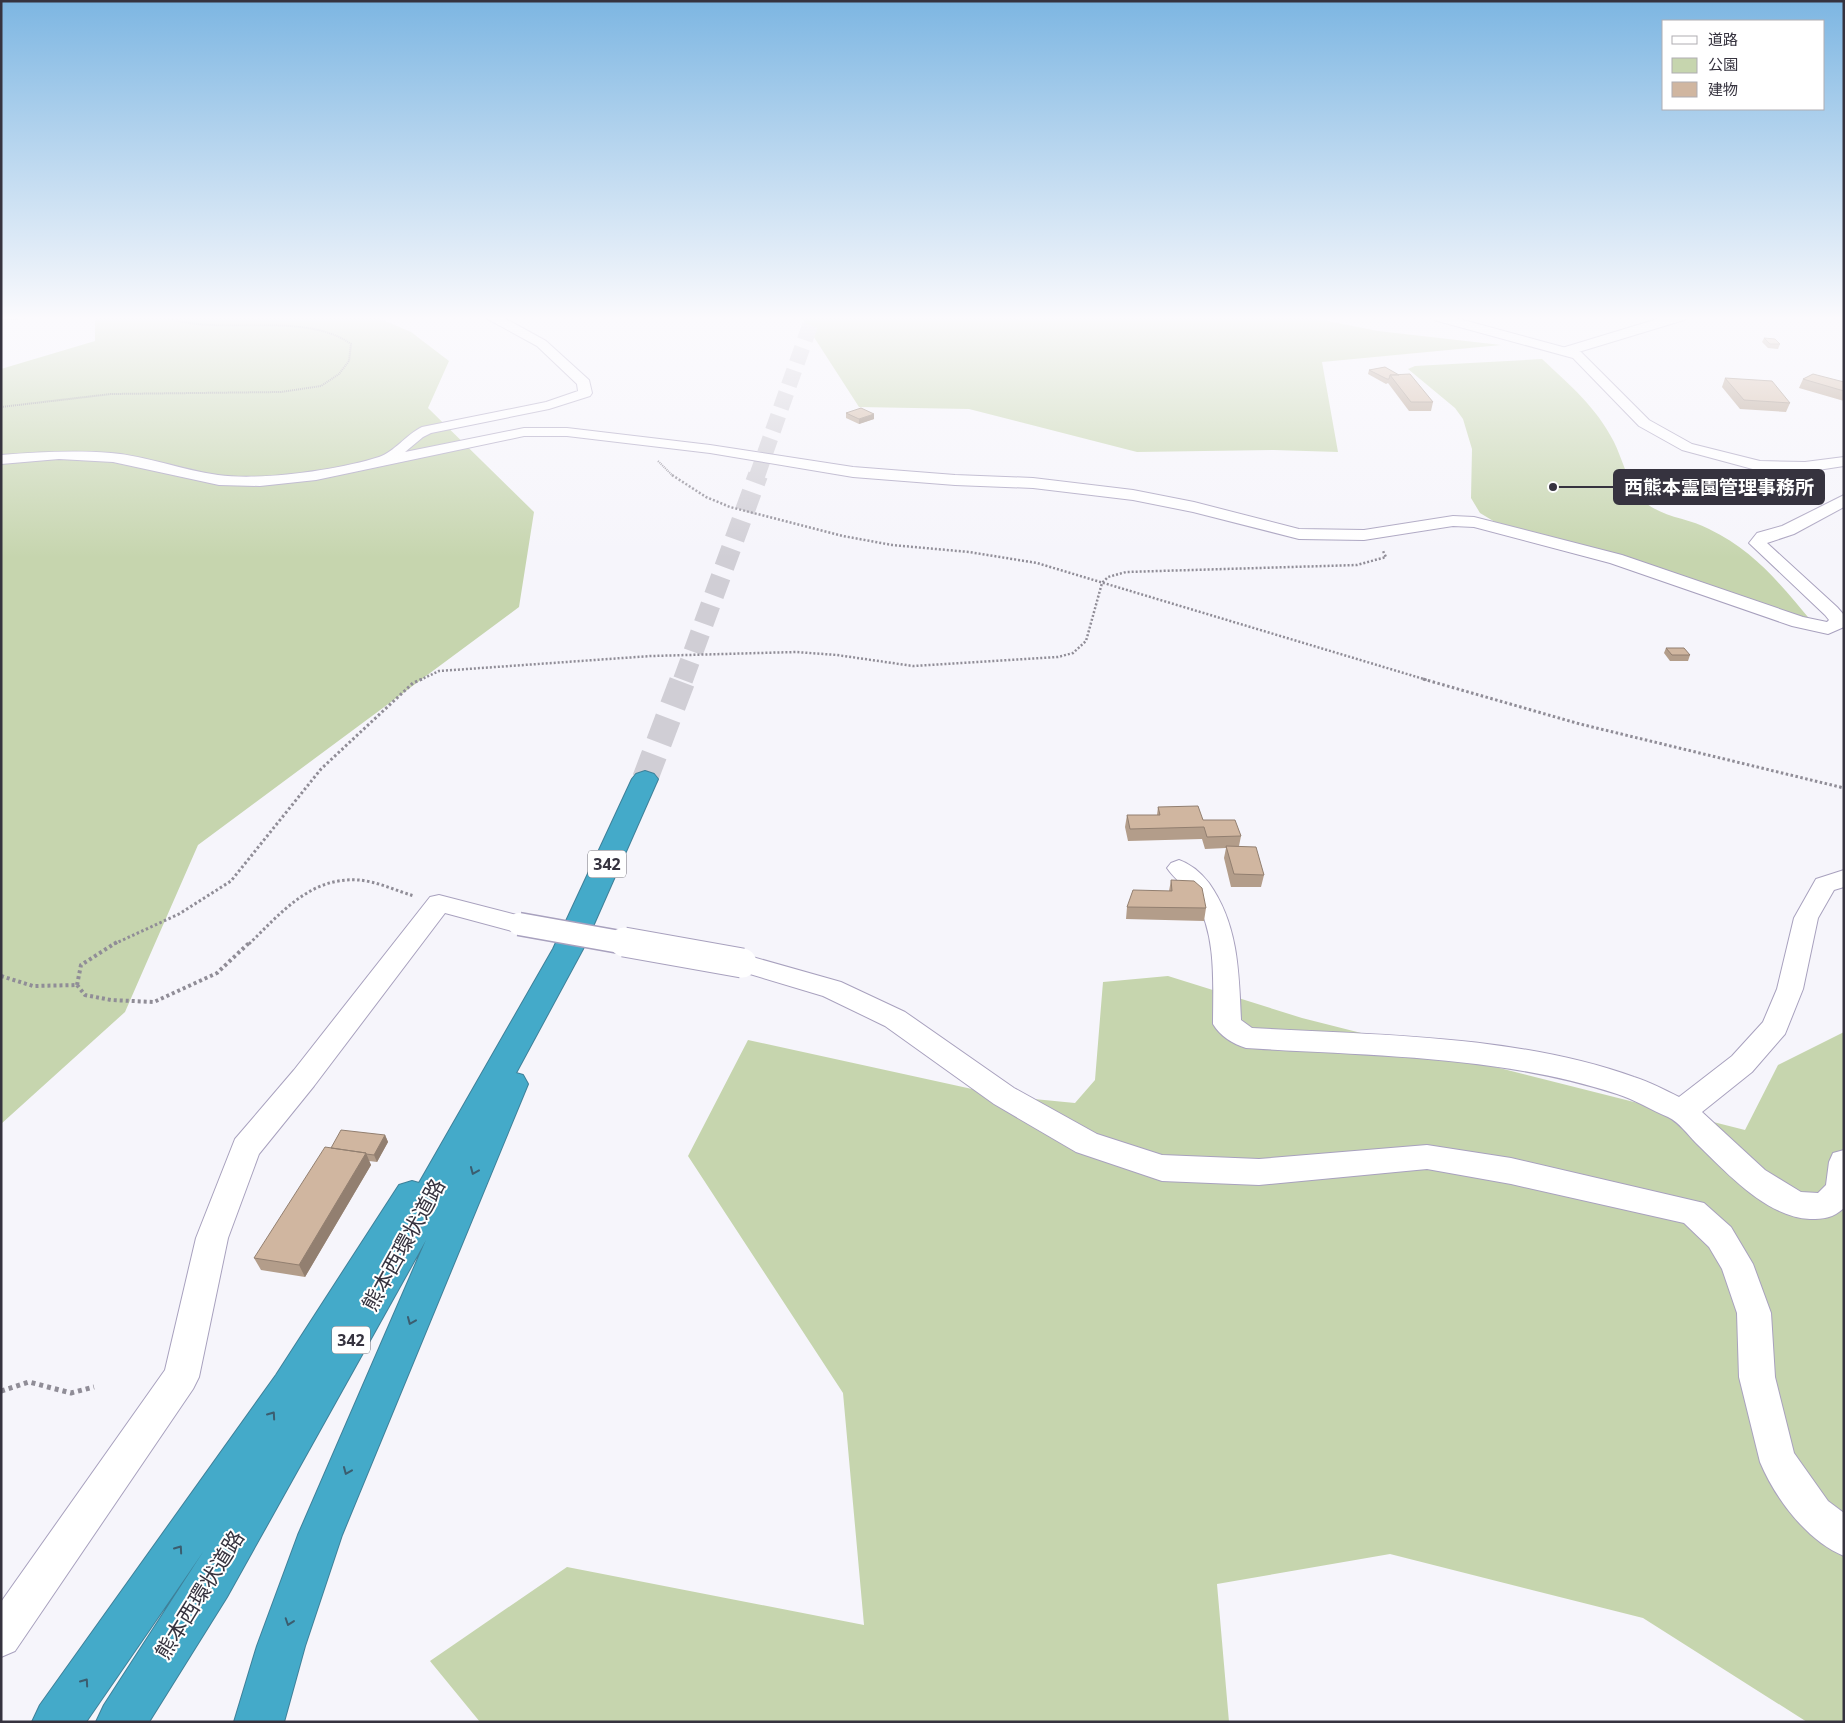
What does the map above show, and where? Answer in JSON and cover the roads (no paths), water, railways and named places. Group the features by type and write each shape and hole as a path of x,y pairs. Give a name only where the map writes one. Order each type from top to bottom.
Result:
{"highway":[{"name":"熊本西環状道路","path":"120,1722 211,1581 367,1312 568,949 645,779"},
{"path":"58,1722 290,1389 568,949"},
{"path":"259,1722 281,1646 320,1535 568,949"}],"street":[{"path":"385,462 418,434 427,430 549,405 572,397"},
{"path":"1619,397 1644,423 1686,447 1760,466 1805,468 1844,461"},
{"path":"1,460 59,455 113,458 219,480 260,481 316,475 524,432 567,432 650,444 710,449 872,474 955,480 1025,482 1115,493 1194,506 1299,534 1364,535 1453,521 1474,522 1616,559 1799,622 1828,628 1836,625 1838,620 1831,611 1757,543 1763,537 1788,530 1844,500"},
{"path":"1180,868 1193,878 1208,901 1223,940 1227,1024 1246,1038 1455,1050 1563,1068 1626,1085 1682,1111 1754,1179 1796,1205 1825,1206 1841,1191 1844,1162"},
{"path":"1682,1111 1742,1064 1775,1027 1790,989 1806,918 1825,885 1844,878"},
{"path":"1,1637 181,1377 212,1238 246,1148 304,1078 439,903 518,924 742,964 832,989 895,1019 1004,1096 1079,1138 1162,1168 1259,1172 1428,1157 1511,1171 1693,1212 1720,1237 1737,1264 1754,1313 1757,1377 1778,1462 1815,1514 1844,1537"}],"tunnel":[{"path":"757,476 785,397"},
{"path":"683,680 758,475"},
{"path":"645,779 683,679"}],"place":[{"name":"西熊本霊園管理事務所","path":"1553,487"}]}
